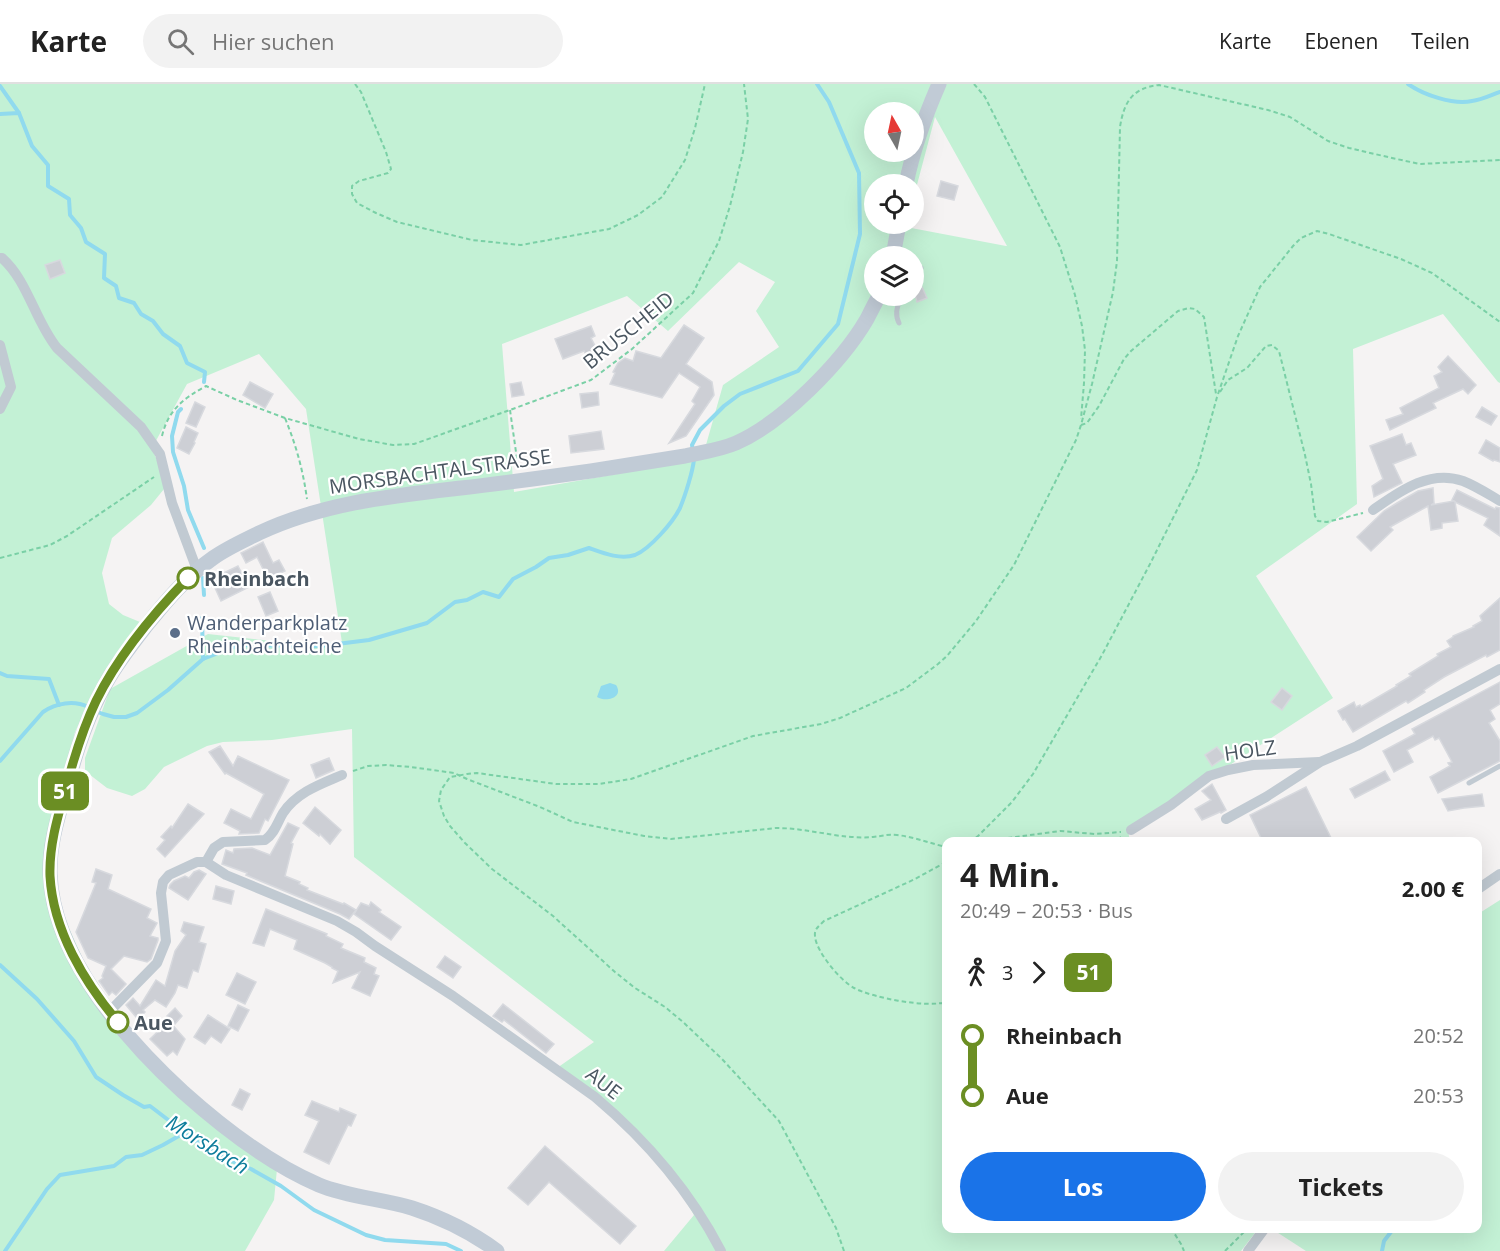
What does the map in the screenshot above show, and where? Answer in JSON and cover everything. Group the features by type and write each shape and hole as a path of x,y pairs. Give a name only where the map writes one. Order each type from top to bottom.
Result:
{"main road":[{"path":"908,174 939,84"},
{"name":"MORSBACHTALSTRASSE","path":"497,1251 449,1222 412,1208 321,1186 280,1165 208,1113 180,1089 109,1012 93,990 66,939 55,906 50,876 52,843 58,814 76,751 89,717 96,700 119,662 166,601 197,570 237,544 288,520 334,506 388,496 520,481 683,456 734,444 753,435 801,398 846,348 874,306"}],"street":[{"path":"0,258 11,266 48,338 141,427 160,454 172,503 197,570"},
{"path":"0,345 11,387 0,409"},
{"path":"1373,510 1396,494 1437,477 1461,480 1500,501"},
{"name":"HOLZ","path":"1226,819 1320,762 1357,746 1500,669"},
{"name":"HOLZ","path":"1131,830 1171,805 1209,776 1253,765 1320,762"},
{"path":"109,1012 157,963 162,952 166,941 161,893 169,875 196,862 206,862 214,848 223,842 265,840 274,831 288,806 301,795 314,786 342,775"},
{"name":"AUE","path":"206,862 226,875 346,926 453,996 596,1097 655,1156 698,1210 721,1251"},
{"path":"1482,886 1500,874"},
{"path":"1248,1251 1261,1233"}],"lane":[{"path":"898,306 896,317 898,323"},
{"path":"1470,783 1500,766"}],"path":[{"path":"355,84 386,152 391,169 388,173 359,181 352,186 352,194 357,202 397,222 423,229 472,240 521,245 609,229 638,215 662,197 685,160 705,84"},
{"name":"BRUSCHEID","path":"285,418 359,439 393,445 414,444 591,380 632,349 693,292 719,241 730,206 748,119 744,84"},
{"path":"974,84 985,97 1060,248 1075,295 1082,326 1084,350 1081,425"},
{"path":"844,1251 836,1228 778,1121 722,1059 665,1006 635,988 546,910 492,869 453,830 444,816 440,801 441,790 450,777 477,773 556,784 599,784 631,779 753,736 821,724 859,710 906,687 947,656 999,588 1022,549 1076,440 1092,384 1113,292 1120,127 1123,110 1137,91 1147,86 1159,85 1268,110 1290,117 1328,141 1420,164 1500,160"},
{"path":"977,837 1012,802 1033,774 1102,655 1197,470 1216,397 1238,336 1260,287 1301,238 1317,231 1401,260 1432,273 1500,321"},
{"path":"1081,425 1087,423 1099,406 1124,359 1131,351 1170,317 1183,309 1195,309 1204,317 1216,397"},
{"path":"1216,397 1228,380 1247,368 1266,346 1272,345 1279,351 1305,455 1315,516 1318,521 1327,522 1373,510"},
{"path":"160,454 163,433 169,416 186,398 206,386 285,418 297,448 309,513"},
{"path":"510,410 520,481"},
{"path":"0,558 50,545 67,536 164,470"},
{"path":"342,775 368,766 386,765 440,770 530,802 573,822 644,836 671,839 791,828 843,836 898,835 942,846"},
{"path":"1015,837 1060,831 1095,834 1131,830"},
{"path":"942,864 824,921 816,929 815,937 823,956 841,978 854,988 875,996 908,1002 942,1003"},
{"path":"1174,1233 1184,1251"},
{"path":"1225,1251 1243,1233"}],"green space":[{"path":"0,84 1500,84 1500,383 1443,314 1353,349 1357,504 1256,576 1333,698 1128,831 1129,837 942,837 942,1233 1255,1233 1241,1251 664,1251 694,1215 657,1154 557,1068 594,1042 354,857 352,729 272,740 223,742 207,746 164,767 145,789 132,796 107,788 85,771 85,758 110,689 208,634 343,649 306,409 259,354 187,384 152,448 164,489 151,505 112,538 102,573 109,604 123,615 140,622 99,682 75,732 54,815 46,877 107,1013 277,1169 274,1200 245,1251 0,1251","holes":["739,262 775,282 756,311 779,347 723,385 702,459 514,492 502,344 627,296 668,331"]},
{"path":"1500,900 1500,1251 1306,1251 1278,1233 1482,1233 1482,911"}],"water":[{"path":"610,683 616,685 618,689 616,696 610,699 597,697 601,686"}],"building":[{"path":"941,181 958,186 954,200 937,196"},
{"path":"60,260 65,273 50,279 45,265"},
{"path":"684,325 704,338 686,364 712,382 714,395 686,436 669,443 695,404 692,401 700,387 679,373 662,398 610,384 618,363 625,358 633,361 636,351 661,358"},
{"path":"591,326 595,336 591,338 602,359 591,364 584,351 563,359 555,339"},
{"path":"1448,356 1476,385 1468,394 1463,389 1433,403 1436,408 1390,430 1386,420 1403,414 1400,408 1439,388 1434,376 1442,372 1438,367"},
{"path":"250,382 273,394 265,408 243,395"},
{"path":"521,382 524,395 512,397 510,384"},
{"path":"598,392 599,405 582,408 580,394"},
{"path":"195,402 205,407 196,427 186,423"},
{"path":"1482,407 1497,416 1491,425 1476,417"},
{"path":"186,427 198,433 189,454 177,448"},
{"path":"601,431 604,449 571,453 569,436"},
{"path":"1402,434 1406,445 1411,443 1416,455 1393,464 1402,483 1374,497 1372,486 1383,479 1370,446"},
{"path":"1486,440 1500,448 1500,462 1493,461 1479,453"},
{"path":"1433,488 1434,503 1431,505 1454,501 1452,500 1457,490 1495,509 1500,508 1500,536 1484,525 1488,518 1455,502 1458,521 1442,523 1442,528 1431,530 1428,506 1390,527 1393,530 1371,551 1357,537 1384,511 1418,491"},
{"path":"263,542 273,563 279,560 285,571 268,579 257,557 246,563 241,553"},
{"path":"238,566 249,587 221,601 211,579"},
{"path":"270,592 278,611 266,616 258,597"},
{"path":"1500,598 1500,650 1444,677 1408,703 1406,701 1353,732 1338,711 1354,702 1356,707 1360,705 1361,707 1397,686 1411,676 1409,674 1451,647 1447,641 1453,636 1482,621 1480,616"},
{"path":"1500,682 1500,704 1490,710 1495,719 1489,723 1500,741 1500,761 1438,793 1430,777 1450,766 1448,763 1452,762 1439,738 1435,740 1433,736 1407,750 1413,762 1394,772 1383,751 1415,734 1412,729"},
{"path":"1282,688 1292,696 1282,710 1271,702"},
{"path":"220,746 233,766 238,756 289,780 268,821 265,819 259,833 239,834 240,831 224,823 231,809 251,819 264,794 225,774 209,752"},
{"path":"1217,747 1225,757 1212,766 1205,755"},
{"path":"329,758 334,770 316,778 311,765"},
{"path":"1385,771 1390,780 1355,798 1350,789"},
{"path":"1212,784 1226,810 1202,820 1195,809 1211,800 1202,791"},
{"path":"1306,787 1331,837 1261,837 1250,815"},
{"path":"1482,794 1484,806 1448,811 1442,799"},
{"path":"188,804 204,814 165,857 157,849 165,840 161,837 171,826 172,828"},
{"path":"315,807 341,830 330,844 303,823"},
{"path":"288,823 299,828 291,843 293,844 285,876 300,882 299,884 308,888 307,890 344,903 356,910 349,919 222,864 226,850 233,853 234,849 252,848 270,855"},
{"path":"96,869 112,875 108,889 151,909 147,918 157,923 150,936 158,938 151,959 147,962 124,956 111,969 126,984 116,995 112,992 109,995 99,981 103,978 106,966 88,958 76,932 96,883 92,882"},
{"path":"199,870 206,874 188,900 169,888 174,881 185,876 189,878"},
{"path":"216,886 234,891 231,904 213,899"},
{"path":"371,902 381,910 379,912 401,927 391,940 354,914 361,903 369,906"},
{"path":"266,909 327,934 326,936 343,944 341,948 365,958 364,962 376,968 374,974 379,976 370,996 352,988 360,972 333,983 338,971 294,949 297,940 270,929 264,946 253,943"},
{"path":"184,922 204,927 199,942 206,944 198,972 193,970 187,988 178,985 166,1007 155,1000 143,1010 145,1012 139,1018 136,1017 126,1005 133,998 140,1006 156,980 165,986 175,951 186,935 181,931"},
{"path":"445,956 461,967 453,978 437,967"},
{"path":"237,973 256,982 245,1004 226,995"},
{"path":"503,1004 554,1044 546,1053 504,1020 502,1022 493,1016"},
{"path":"238,1005 249,1010 238,1031 228,1026"},
{"path":"175,1008 182,1016 175,1024 167,1016"},
{"path":"208,1015 230,1029 221,1043 211,1036 205,1044 194,1037"},
{"path":"169,1021 185,1039 177,1055 173,1051 167,1056 150,1039"},
{"path":"240,1089 250,1094 242,1110 232,1105"},
{"path":"312,1101 339,1112 340,1108 356,1115 351,1126 348,1125 329,1164 304,1152 319,1121 305,1115"},
{"path":"545,1146 636,1226 620,1244 549,1182 528,1205 508,1188"}],"waterway":[{"name":"Morsbach","path":"693,451 692,445 700,430 724,406 740,394 798,371 838,324 860,234 859,173 829,102 817,84"},
{"name":"Morsbach","path":"1408,84 1422,92 1456,102 1483,99 1500,92"},
{"path":"0,86 19,113"},
{"name":"Rheinbach","path":"0,114 19,113 32,146 48,165 48,186 69,199 70,215 81,228 86,242 105,254 104,278 116,286 119,298 134,303 141,314 153,321 163,334 180,346 187,363 205,372 204,382"},
{"name":"Rheinbach","path":"181,409 178,412 172,436 173,452 184,486 188,510 204,548"},
{"name":"Morsbach","path":"95,711 114,717 126,717 137,713 168,690 203,659 239,645 321,646 369,640 427,623 455,602 467,600 483,592 499,597 513,579 549,558 589,548 618,556 635,555 654,541 677,514 694,459"},
{"name":"Rheinbach","path":"203,578 204,595"},
{"name":"Rheinbach","path":"202,618 203,659"},
{"path":"0,673 7,676 49,679 59,705"},
{"name":"Morsbach","path":"0,761 43,712 54,706 65,704 88,707"},
{"name":"Morsbach","path":"0,965 37,999 74,1041 96,1077 144,1107 150,1106 187,1136 281,1186 314,1210 366,1235 385,1240 446,1244 461,1251"},
{"path":"5,1251 47,1189 60,1175 114,1166 126,1157 142,1155 184,1133"},
{"path":"1382,1251 1384,1241 1390,1233"}],"bus line":[{"name":"51","path":"118,1022 93,990 79,966 60,923 50,876 52,843 76,751 96,700 136,639 166,601 188,578"}],"place":[{"name":"Rheinbach","path":"188,578"},
{"name":"Wanderparkplatz Rheinbachteiche","path":"175,633"},
{"name":"Aue","path":"118,1022"}]}
